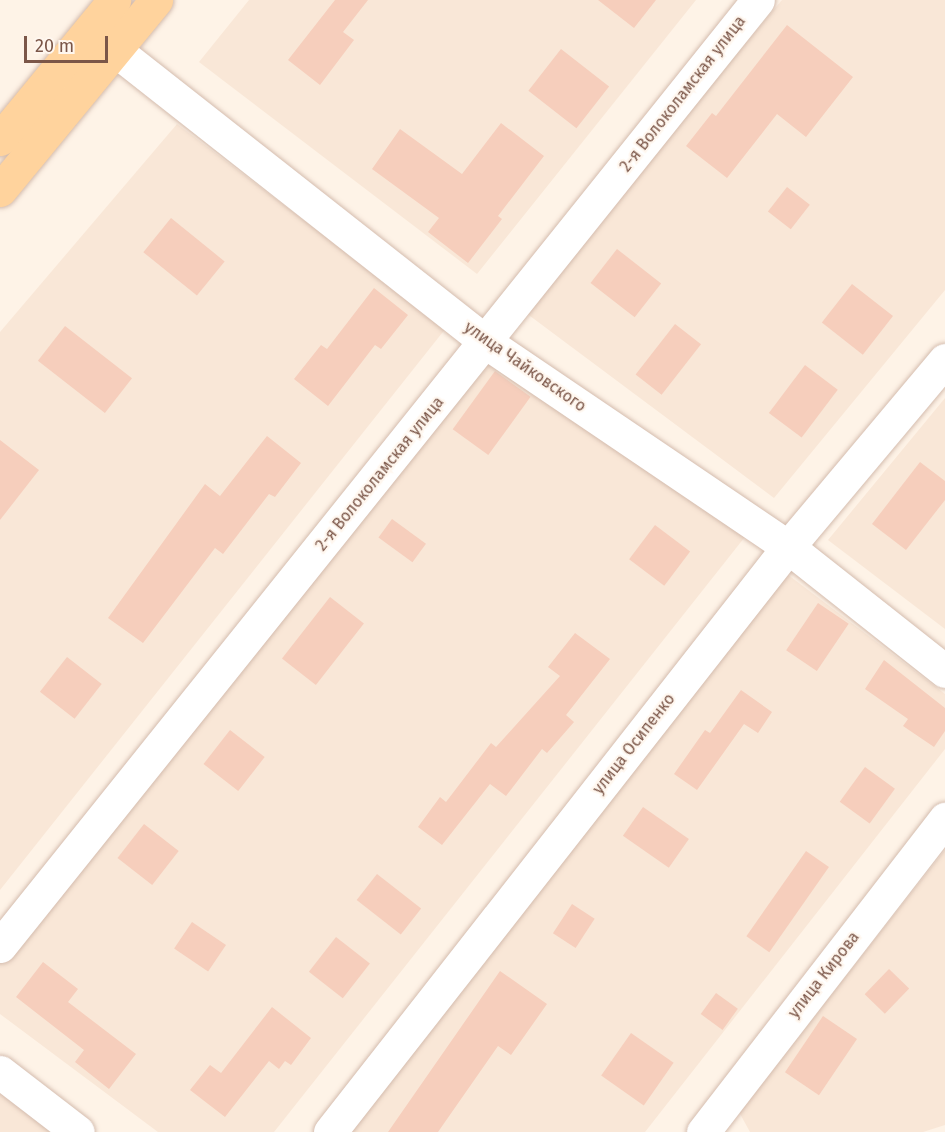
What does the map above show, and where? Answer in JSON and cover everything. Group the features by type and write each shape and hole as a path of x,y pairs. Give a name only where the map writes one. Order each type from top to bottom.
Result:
{"main road":[{"path":"0,138 114,0"},
{"path":"0,190 156,0"}],"street":[{"name":"2-я Волоколамская улица","path":"0,946 487,343 758,0"},
{"name":"улица Чайковского","path":"115,50 487,343 788,547 945,671"},
{"name":"улица Осипенко","path":"330,1132 788,547 945,360"},
{"name":"улица Кирова","path":"712,1127 945,819"},
{"path":"0,1072 78,1132"}],"shaded area":[{"path":"249,0 696,0 477,274 199,62"},
{"path":"782,0 945,0 945,290 774,498 522,310"},
{"path":"177,124 446,328 0,890 0,332"},
{"path":"492,346 748,533 274,1132 158,1132 0,1014 0,950"},
{"path":"945,398 945,629 828,540"},
{"path":"787,574 945,694 945,749 645,1132 334,1132"},
{"path":"945,850 945,1125 923,1132 750,1132 739,1112"},
{"path":"0,1071 76,1132 0,1132"}],"building":[{"path":"335,0 368,0 343,32 354,40 320,85 288,60"},
{"path":"598,0 656,0 634,28"},
{"path":"787,25 853,77 806,137 777,114 727,178 686,146 712,113 716,116"},
{"path":"561,49 609,87 576,128 528,91"},
{"path":"501,123 544,156 498,216 502,219 468,263 428,232 439,218 372,169 400,129 462,174"},
{"path":"787,187 810,205 791,229 768,211"},
{"path":"171,218 225,261 197,296 143,252"},
{"path":"617,249 661,283 635,317 591,283"},
{"path":"852,284 893,316 863,355 822,323"},
{"path":"374,288 408,315 381,349 375,345 328,406 294,379 321,345 327,349"},
{"path":"675,324 701,344 662,395 636,374"},
{"path":"65,326 132,378 105,413 38,361"},
{"path":"805,365 838,390 802,438 769,413"},
{"path":"495,371 531,397 488,455 453,429"},
{"path":"267,436 301,463 275,497 269,494 223,554 215,548 143,643 108,618 205,484 220,496"},
{"path":"0,440 39,470 0,520"},
{"path":"920,462 945,481 945,500 906,550 872,524"},
{"path":"392,519 426,544 412,562 378,538"},
{"path":"655,525 690,551 664,586 629,559"},
{"path":"330,597 364,623 316,685 282,658"},
{"path":"818,603 849,624 817,671 786,650"},
{"path":"575,633 610,659 566,715 574,722 547,753 542,749 506,796 490,784 442,845 418,827 440,797 446,802 491,743 496,747 560,676 548,667"},
{"path":"67,657 102,684 75,719 40,692"},
{"path":"884,660 945,708 945,731 934,747 903,726 908,719 865,689"},
{"path":"741,690 772,712 758,733 744,724 697,790 674,774 705,730 710,733"},
{"path":"230,730 265,757 238,791 204,764"},
{"path":"865,767 895,789 870,824 840,802"},
{"path":"643,807 689,839 669,868 623,836"},
{"path":"144,824 179,851 152,885 118,858"},
{"path":"806,851 829,867 769,952 746,936"},
{"path":"377,874 421,908 401,934 357,900"},
{"path":"572,904 595,919 576,948 553,933"},
{"path":"192,922 226,945 208,971 174,949"},
{"path":"336,937 370,963 343,998 309,972"},
{"path":"43,962 78,989 68,1002 136,1054 109,1089 75,1062 84,1050 16,997"},
{"path":"889,969 909,988 885,1014 865,994"},
{"path":"500,971 547,1004 511,1055 498,1046 438,1132 388,1132"},
{"path":"716,993 738,1009 723,1030 701,1014"},
{"path":"272,1007 311,1038 291,1065 285,1061 279,1069 269,1061 225,1117 190,1090 210,1065 221,1073"},
{"path":"823,1016 857,1039 819,1095 785,1072"},
{"path":"631,1033 674,1063 644,1105 601,1076"}]}
